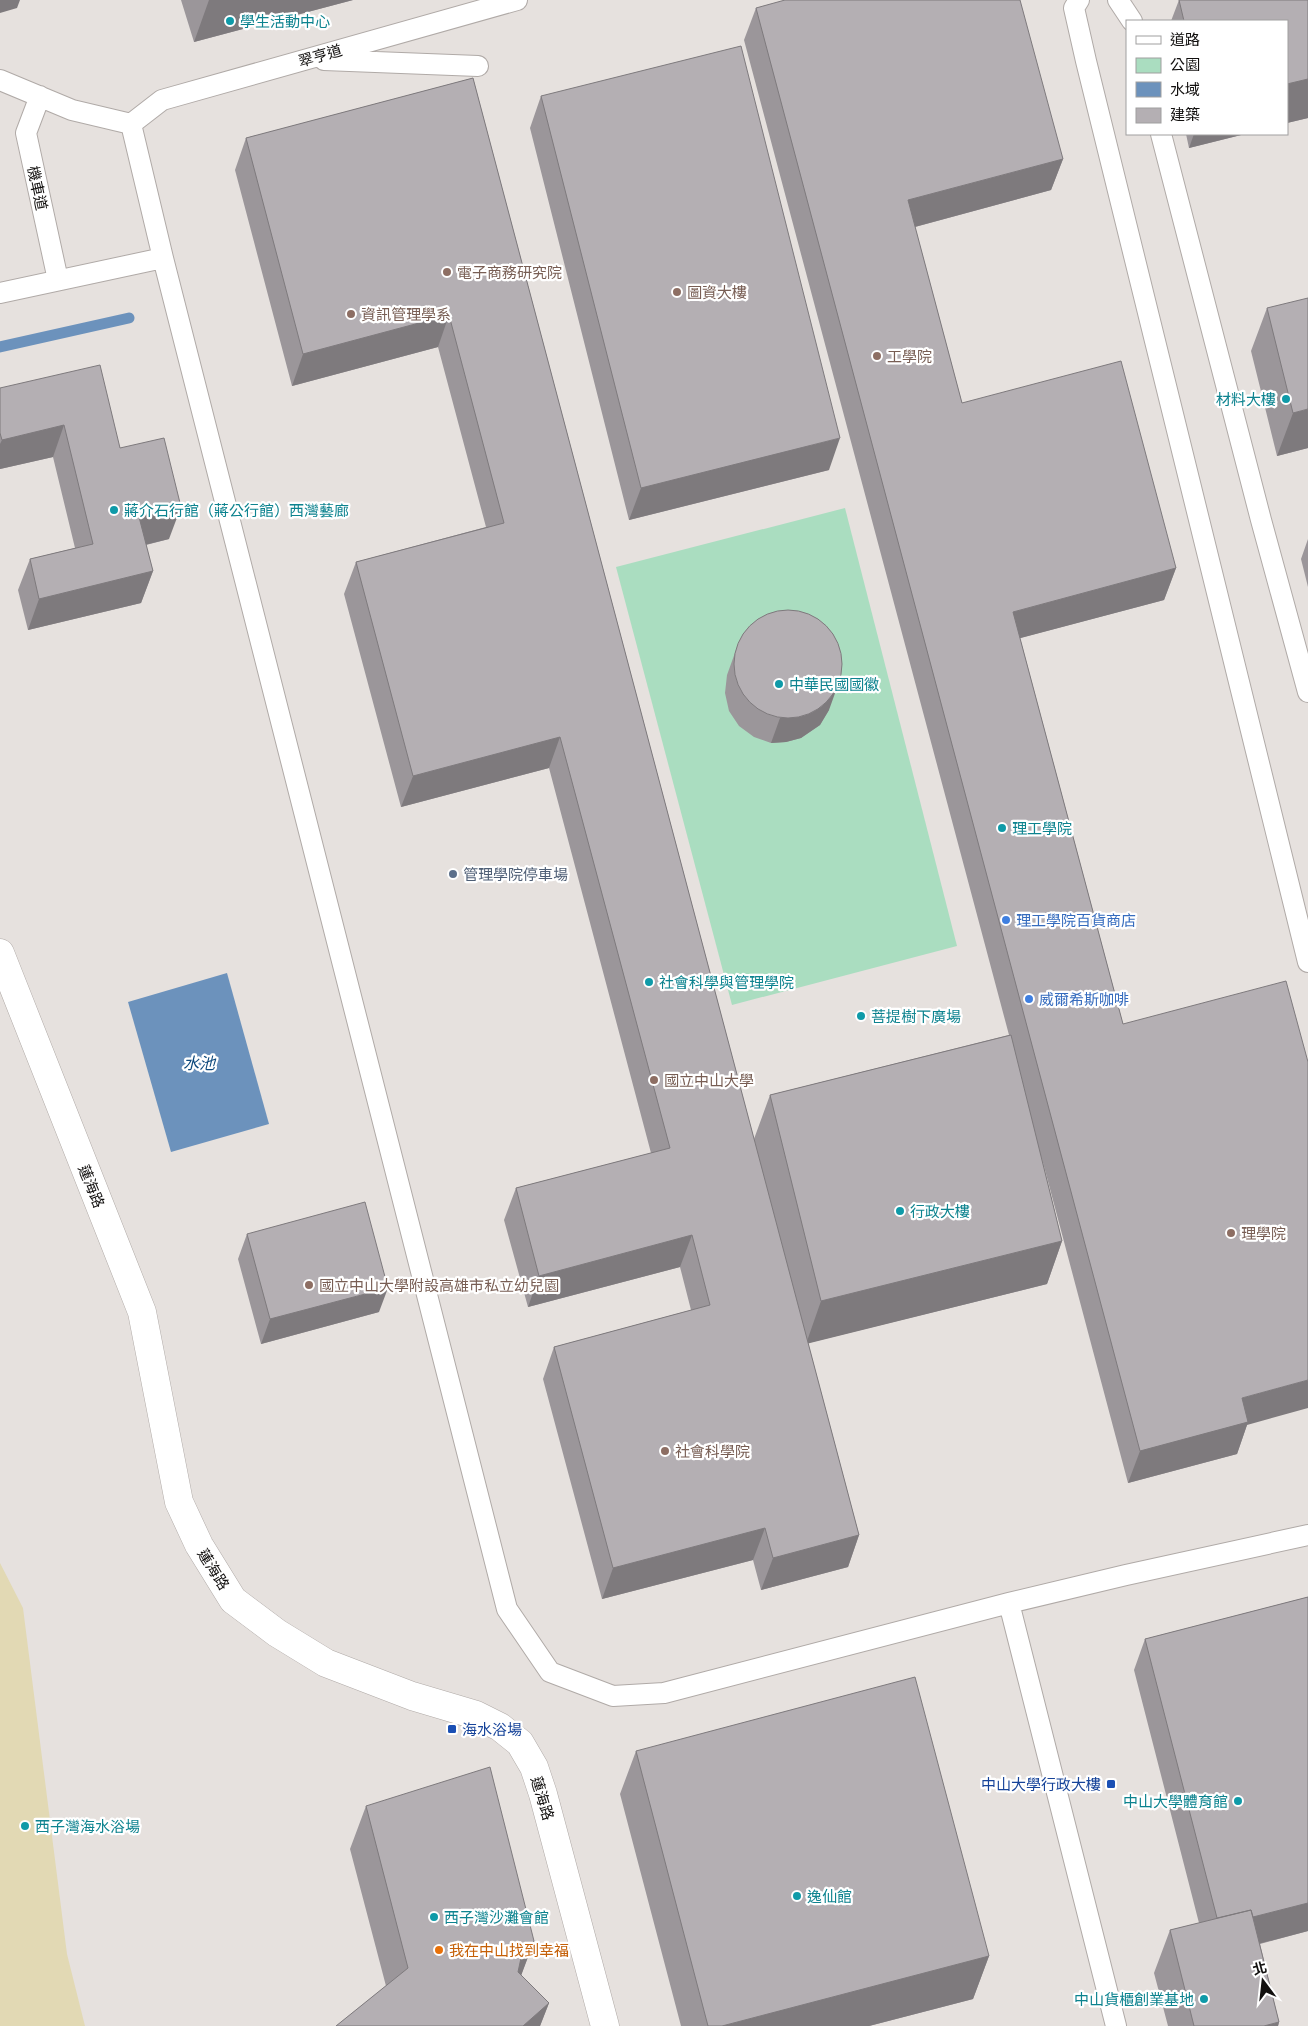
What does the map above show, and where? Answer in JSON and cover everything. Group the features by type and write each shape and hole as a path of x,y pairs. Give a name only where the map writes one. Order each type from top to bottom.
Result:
{"street":[{"name":"蓮海路","path":"0,952 142,1312 179,1502 199,1545 233,1600 277,1633 326,1663 412,1696 476,1715 500,1727 520,1743 534,1767 543,1794 605,2026"}],"lane":[{"name":"翠亨道","path":"131,124 162,100 517,0"},
{"path":"1079,0 1074,8 1086,61 1308,962"},
{"path":"1118,0 1131,20"},
{"path":"305,59 478,66"},
{"path":"0,80 72,110 131,124 163,258 507,1609 550,1672 613,1696 664,1693 1009,1603 1308,1535"},
{"name":"機車道","path":"44,98 37,132 63,280"},
{"path":"1161,135 1308,692"},
{"path":"0,293 163,258"},
{"path":"1009,1603 1116,2026"}],"green space":[{"path":"845,508 957,946 732,1005 616,567"}],"sand":[{"name":"西子灣海水浴場","path":"0,1563 23,1608 67,1954 85,2026 0,2026"}],"water":[{"name":"水池","path":"227,973 269,1124 171,1152 128,1002"}],"building":[{"name":"理工學院","path":"785,0 1020,0 1063,159 908,200 962,403 1121,361 1176,568 1013,612 1123,1024 1286,981 1308,1062 1308,1380 1242,1398 1248,1422 1140,1451 756,8"},
{"path":"1179,0 1308,0 1308,79 1288,84 1288,20 1184,20"},
{"name":"圖資大樓","path":"741,46 840,438 641,488 541,96"},
{"name":"社會科學與管理學院","path":"473,78 859,1535 773,1558 765,1528 613,1568 554,1347 710,1305 692,1235 539,1276 516,1188 670,1148 560,737 413,776 356,562 504,523 449,315 303,354 246,138"},
{"path":"1308,298 1308,409 1293,413 1267,308"},
{"path":"100,365 120,448 164,438 181,507 139,517 153,571 39,599 30,559 93,544 64,425 2,440 0,433 0,388"},
{"name":"中華民國國徽","path":"788,610 809,614 826,626 838,643 842,664 838,685 826,702 809,714 788,718 767,714 750,702 738,685 734,664 738,643 750,626 767,614"},
{"name":"行政大樓","path":"1011,1035 1062,1241 821,1301 770,1095"},
{"name":"國立中山大學附設高雄市私立幼兒園","path":"365,1202 388,1288 270,1319 247,1234"},
{"name":"中山大學體育館","path":"1308,1597 1308,1903 1253,1917 1251,1910 1217,1918 1145,1639"},
{"name":"逸仙館","path":"915,1677 989,1956 722,2026 708,2026 636,1751"},
{"name":"西子灣沙灘會館","path":"490,1767 534,1941 521,1958 518,1972 549,2003 523,2026 336,2026 408,1968 366,1806"},
{"path":"1251,1910 1279,2022 1264,2026 1194,2026 1170,1930"}],"waterway":[{"path":"0,347 129,318"}],"place":[{"name":"學生活動中心","path":"230,21"},
{"name":"電子商務研究院","path":"447,272"},
{"name":"圖資大樓","path":"677,292"},
{"name":"資訊管理學系","path":"351,314"},
{"name":"工學院","path":"877,356"},
{"name":"材料大樓","path":"1286,399"},
{"name":"蔣介石行館（蔣公行館）西灣藝廊","path":"114,510"},
{"name":"中華民國國徽","path":"779,684"},
{"name":"理工學院","path":"1002,828"},
{"name":"管理學院停車場","path":"453,874"},
{"name":"理工學院百貨商店","path":"1006,920"},
{"name":"社會科學與管理學院","path":"649,982"},
{"name":"威爾希斯咖啡","path":"1029,999"},
{"name":"菩提樹下廣場","path":"861,1016"},
{"name":"國立中山大學","path":"654,1080"},
{"name":"行政大樓","path":"900,1211"},
{"name":"理學院","path":"1231,1233"},
{"name":"國立中山大學附設高雄市私立幼兒園","path":"309,1285"},
{"name":"社會科學院","path":"665,1451"},
{"name":"海水浴場","path":"452,1729"},
{"name":"中山大學行政大樓","path":"1111,1784"},
{"name":"中山大學體育館","path":"1238,1801"},
{"name":"西子灣海水浴場","path":"25,1826"},
{"name":"逸仙館","path":"797,1896"},
{"name":"西子灣沙灘會館","path":"434,1917"},
{"name":"我在中山找到幸福","path":"439,1950"},
{"name":"中山貨櫃創業基地","path":"1204,1999"}]}
